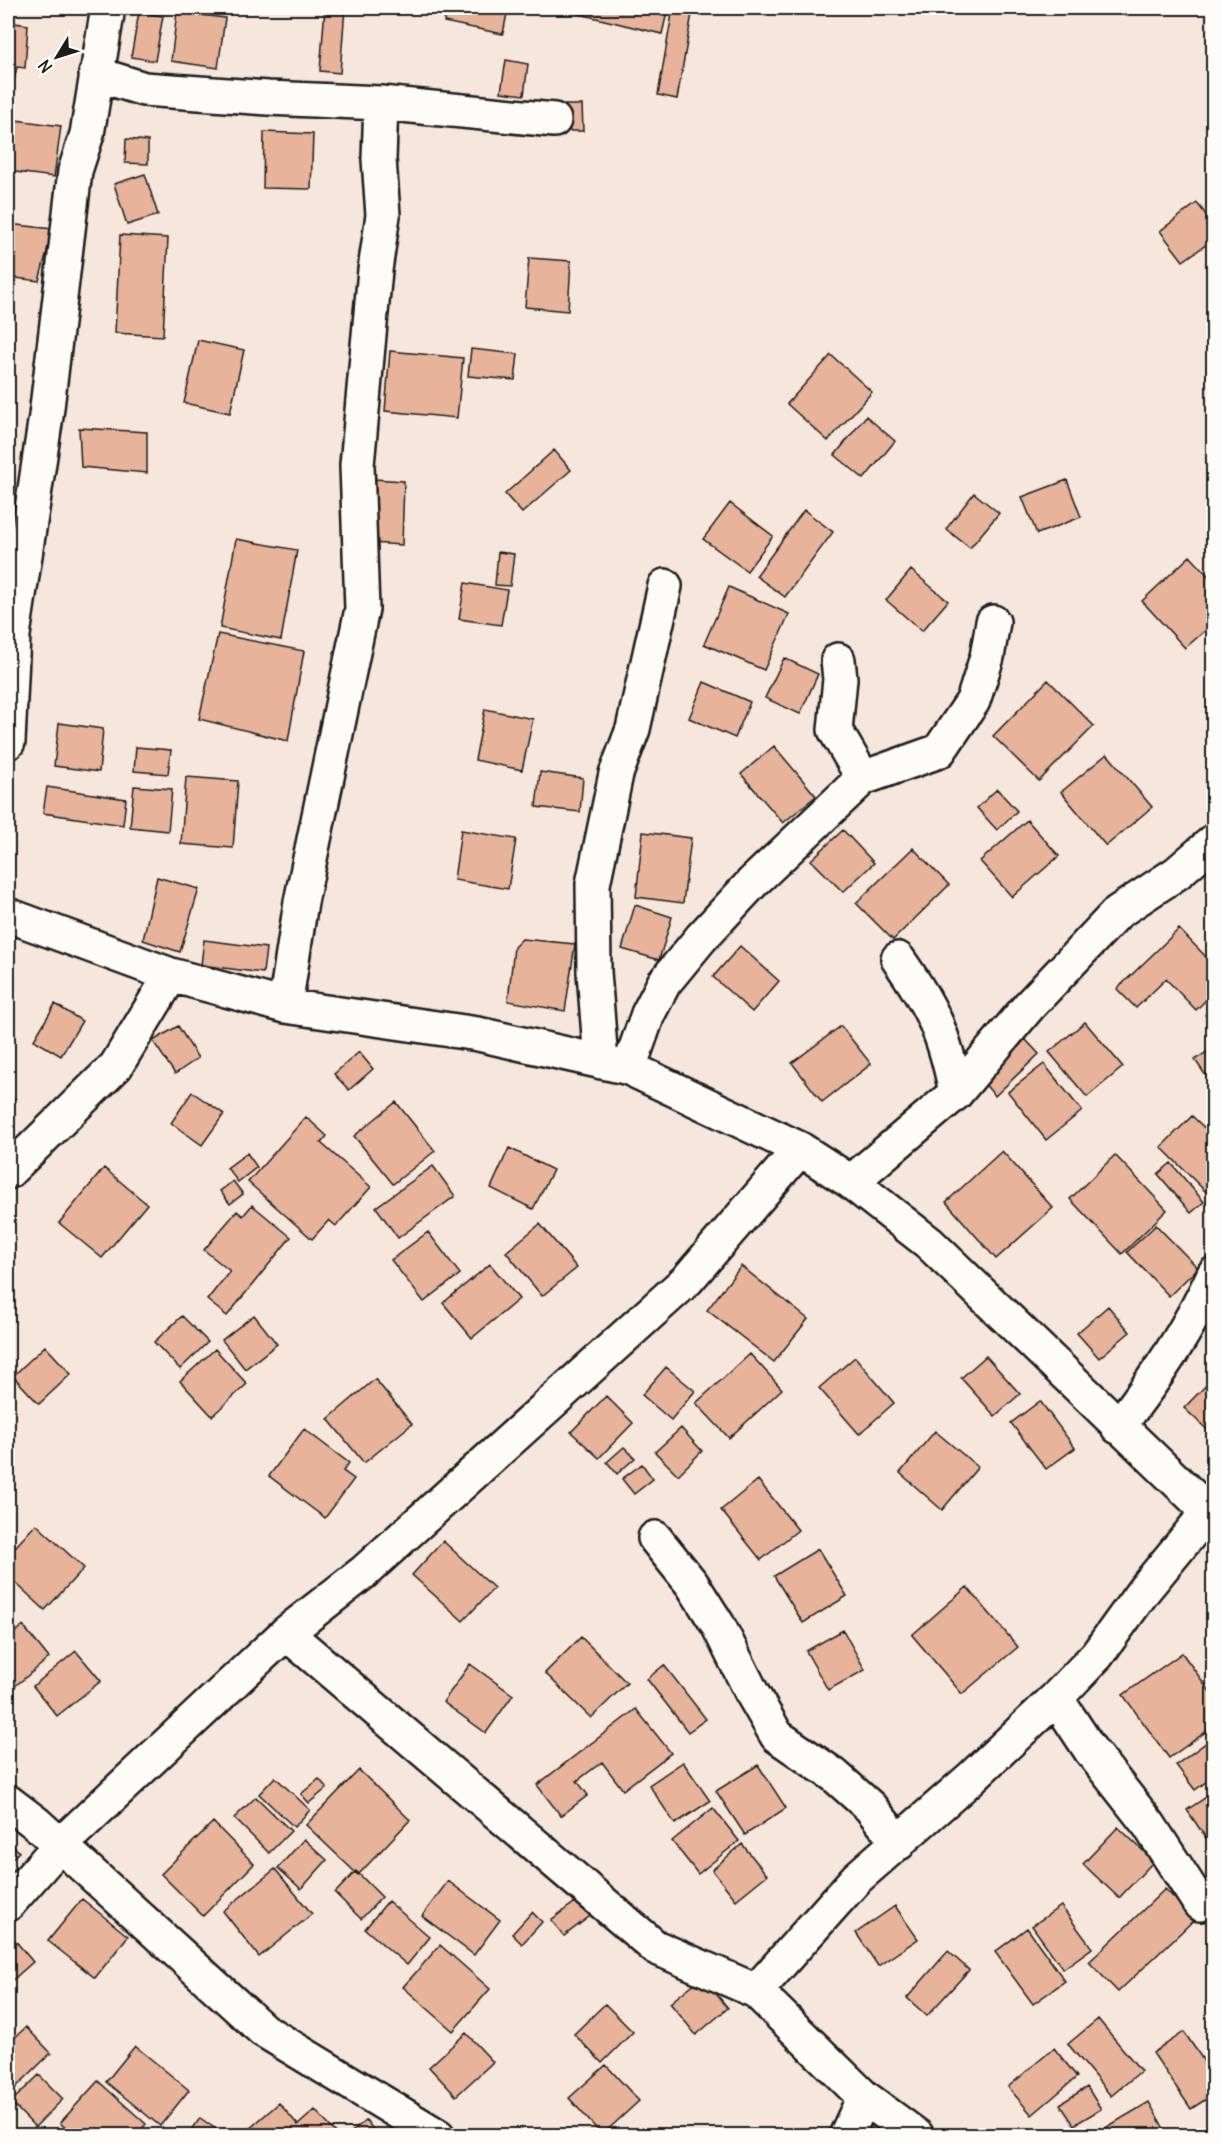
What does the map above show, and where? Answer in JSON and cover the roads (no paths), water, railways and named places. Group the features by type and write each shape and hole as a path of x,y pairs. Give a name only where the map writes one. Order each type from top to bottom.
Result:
{"street":[{"path":"8,742 13,635 46,416 75,171 87,134 108,8"},
{"path":"96,74 144,89 381,103 554,120"},
{"path":"285,1006 301,903 362,609 357,465 375,270 383,215 379,159 381,103"},
{"path":"615,1065 594,972 593,884 616,774 633,729 665,586"},
{"path":"615,1065 648,1014 664,983 701,938 753,882 863,778 939,752 973,701 987,657 993,622"},
{"path":"838,660 840,679 835,730 863,778"},
{"path":"851,1182 956,1092 1029,1006 1118,912 1177,873 1214,841"},
{"path":"8,915 171,975 285,1006 478,1034 615,1065 800,1149 851,1182 929,1243 1211,1514 1144,1590 1097,1655 1056,1698 899,1843 857,1878 756,1991"},
{"path":"898,959 926,998 948,1049 956,1092"},
{"path":"8,1172 116,1066 171,975"},
{"path":"8,1904 59,1846 286,1633 381,1557 687,1281 800,1149"},
{"path":"1118,1427 1161,1372 1198,1309 1214,1274"},
{"path":"655,1538 693,1584 718,1625 752,1693 777,1736 834,1775 856,1794 870,1807 899,1843"},
{"path":"286,1633 655,1947 756,1991 864,2097 917,2136"},
{"path":"1056,1698 1091,1750 1149,1825 1200,1904"},
{"path":"8,1802 37,1824 263,2030 438,2136"},
{"path":"846,2136 864,2097"}]}
